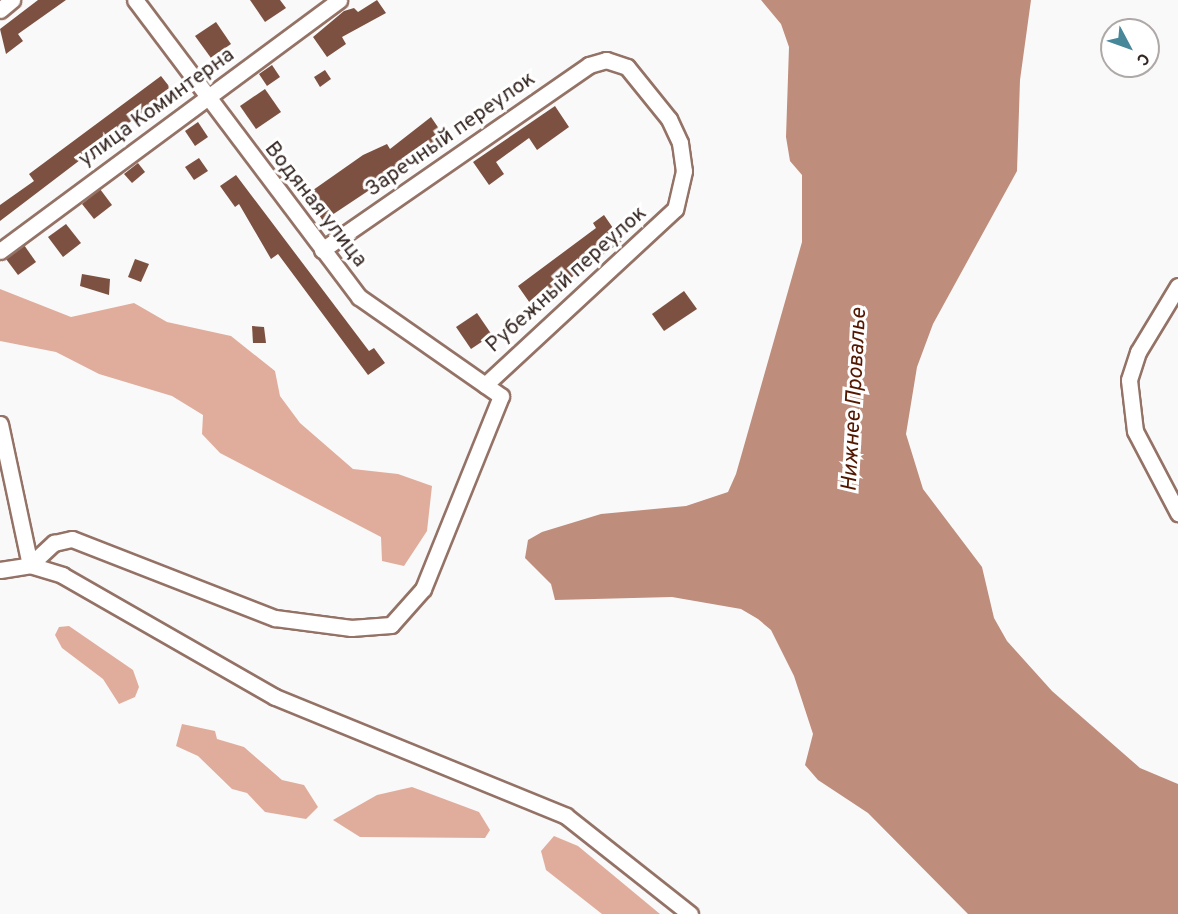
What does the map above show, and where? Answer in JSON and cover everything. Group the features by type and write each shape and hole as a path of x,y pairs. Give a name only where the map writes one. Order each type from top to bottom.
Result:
{"street":[{"path":"0,10 12,0"},
{"name":"Водяная улица","path":"30,565 54,543 72,539 275,618 359,628 392,625 423,589 501,396 378,314 322,250 206,98 135,0"},
{"name":"улица Коминтерна","path":"0,251 339,0"},
{"name":"Заречный переулок","path":"322,250 589,65 606,60"},
{"name":"Рубежный переулок","path":"485,385 651,236 679,199 684,171 669,119 627,67 606,60"},
{"path":"1178,286 1138,352 1129,380 1135,431 1178,513"},
{"path":"0,424 30,565"},
{"path":"0,570 30,565 93,589 307,712 466,771 566,816 690,914"}],"shaded area":[{"path":"0,289 71,317 134,303 167,322 231,336 275,371 280,396 300,423 353,469 398,474 432,486 427,531 404,566 382,561 381,537 220,453 202,434 203,415 172,396 99,374 56,352 0,341"},
{"path":"69,626 133,670 139,687 135,697 119,704 103,679 62,648 55,635 59,627"},
{"path":"182,724 215,731 217,739 244,747 282,780 304,785 318,807 306,819 265,812 247,793 232,789 198,756 176,746"},
{"path":"412,787 479,812 490,830 485,838 360,837 333,820 377,795"},
{"path":"554,836 578,846 660,914 602,914 546,870 541,851"}],"water":[{"name":"Нижнее Провалье","path":"761,0 1031,0 1020,80 1017,171 933,324 917,367 906,434 923,489 982,567 994,618 1007,641 1052,691 1140,768 1178,784 1178,914 968,914 868,813 818,780 805,765 813,734 794,676 771,630 758,619 741,609 672,597 555,600 551,584 525,558 528,540 542,532 601,514 686,506 728,492 736,474 802,242 802,175 790,161 786,137 789,47 781,24"}],"building":[{"path":"38,0 66,0 18,34 23,41 6,54 0,29"},
{"path":"250,0 280,0 286,8 265,22"},
{"path":"377,0 386,13 342,37 346,44 327,57 313,37 344,11 354,8 358,12"},
{"path":"216,22 231,44 211,58 195,36"},
{"path":"272,65 280,77 267,86 259,74"},
{"path":"325,70 331,79 320,87 314,77"},
{"path":"161,76 172,90 0,221 0,205 34,181 29,174"},
{"path":"265,89 281,112 256,129 240,106"},
{"path":"555,106 569,127 537,150 529,138 496,162 504,174 489,185 473,162"},
{"path":"431,117 446,139 323,221 306,195 363,155 387,144 390,149"},
{"path":"198,122 208,137 195,146 185,131"},
{"path":"199,158 208,171 194,180 185,167"},
{"path":"138,163 145,172 132,183 124,174"},
{"path":"236,175 369,351 374,348 385,363 368,375 278,254 271,259 239,204 235,207 220,186"},
{"path":"100,189 112,205 94,219 82,204"},
{"path":"604,215 622,241 532,306 518,286 596,228 593,223"},
{"path":"66,224 81,243 63,257 48,237"},
{"path":"24,245 36,262 18,275 6,259"},
{"path":"135,259 149,264 141,282 128,277"},
{"path":"82,274 110,279 109,295 80,286"},
{"path":"684,291 697,309 664,331 652,314"},
{"path":"477,313 492,335 471,349 456,327"},
{"path":"252,326 264,327 266,343 253,343"}]}
